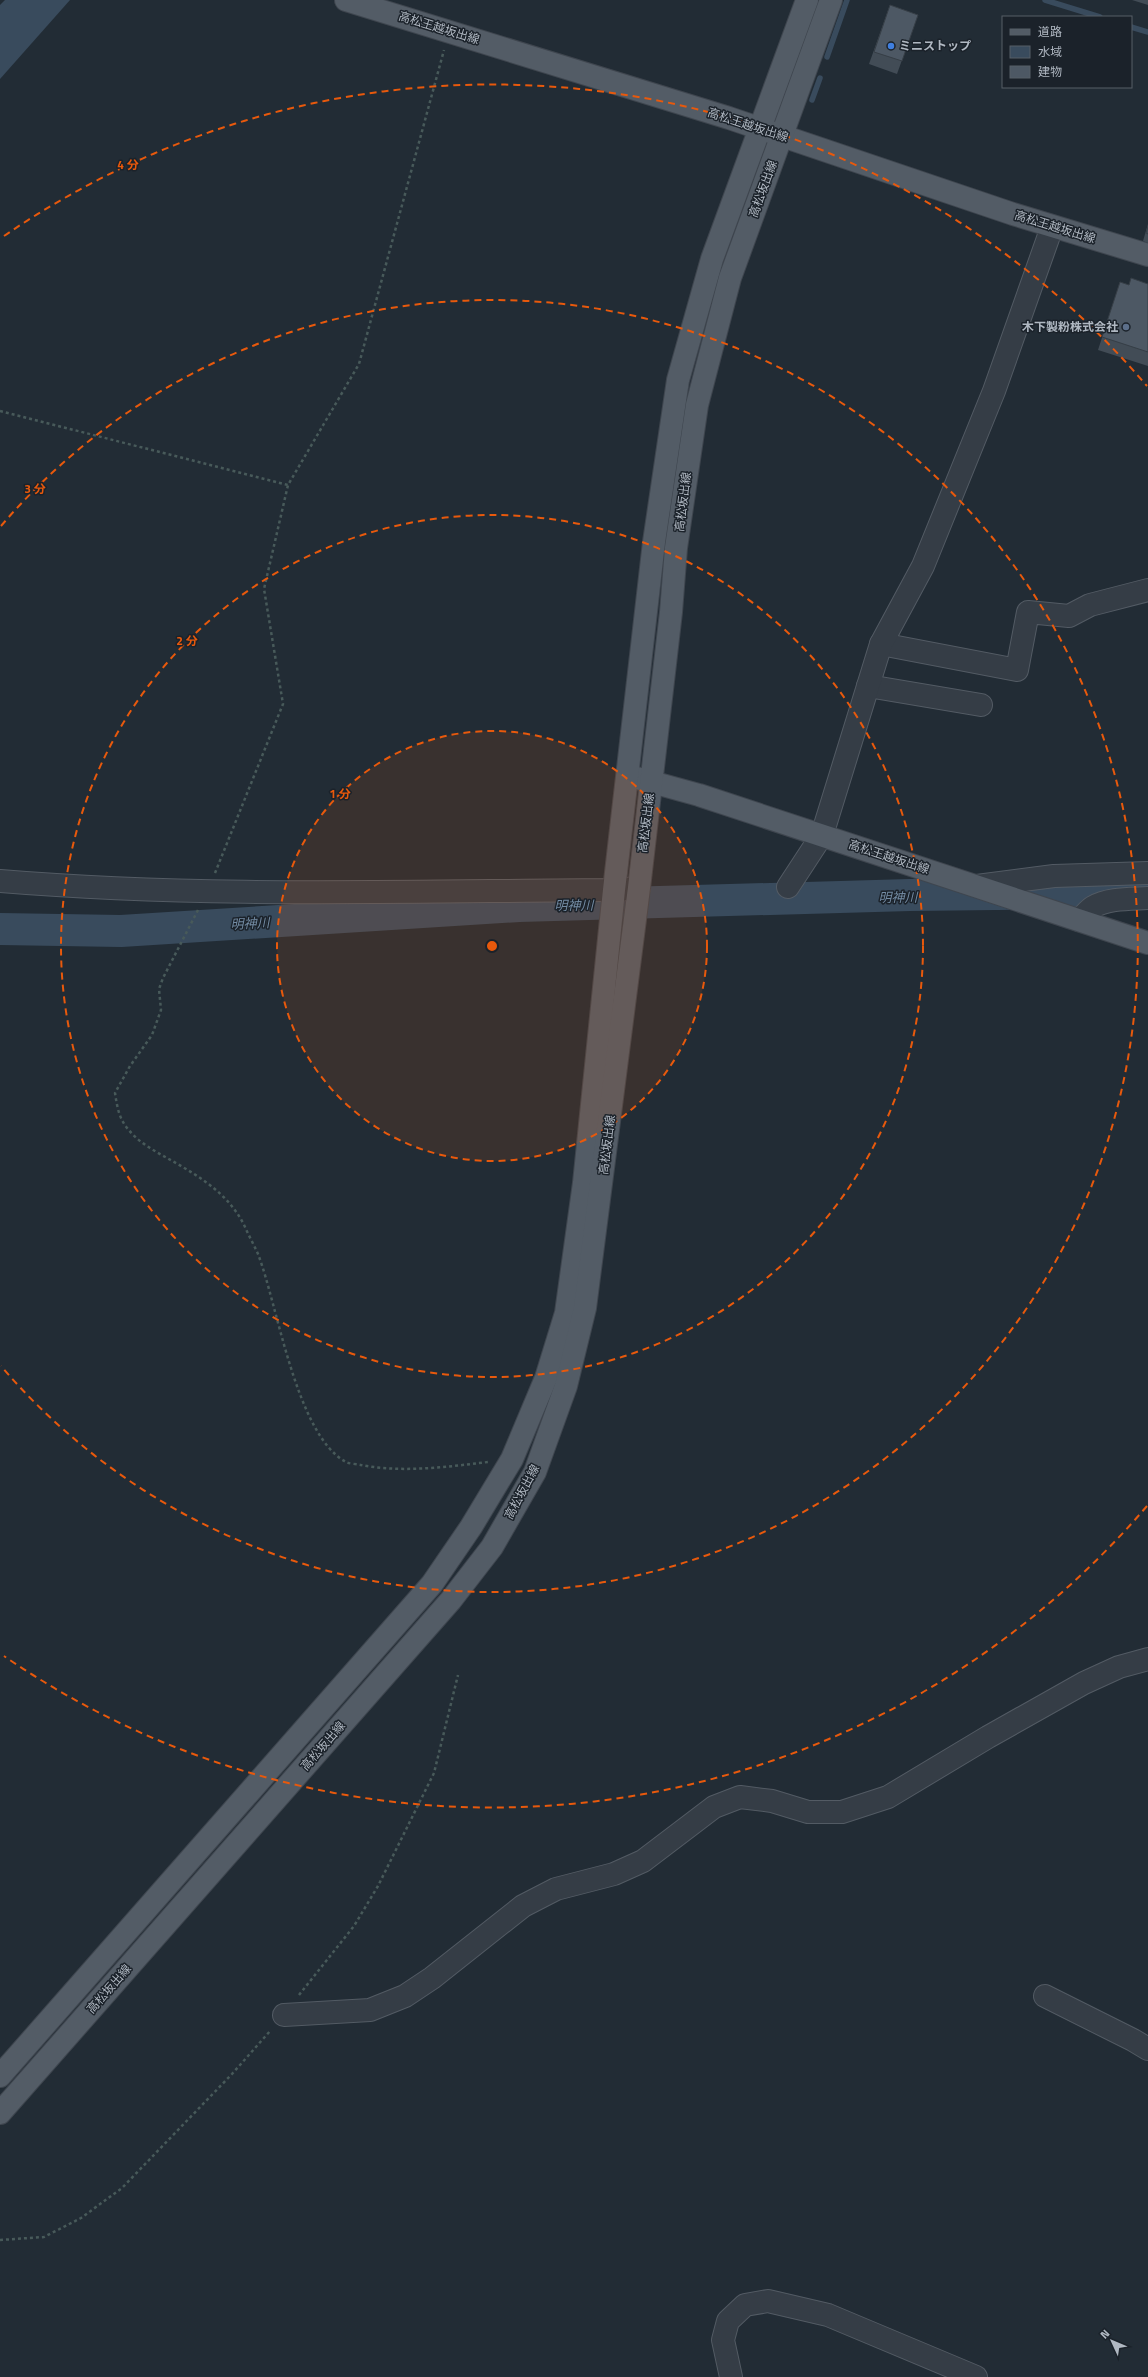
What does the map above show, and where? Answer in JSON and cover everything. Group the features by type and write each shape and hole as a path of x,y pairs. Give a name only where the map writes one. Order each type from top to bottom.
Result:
{"main road":[{"name":"高松王越坂出線","path":"346,0 450,30 759,128 1052,227 1148,255"},
{"name":"高松坂出線","path":"0,2076 403,1618 449,1558 512,1459 546,1378 566,1313 584,1183 613,898 654,542 678,380 712,259 807,0"},
{"name":"高松坂出線","path":"0,2113 451,1600 492,1547 535,1472 566,1386 585,1308 638,897 671,612 676,548 698,405 730,278 831,0"},
{"name":"高松王越坂出線","path":"628,776 822,835 1148,943"}],"street":[{"path":"788,887 822,835 881,644 923,566 994,391 1052,227"},
{"path":"881,644 1017,670 1028,612 1069,616 1090,604 1148,590"},
{"path":"868,686 970,709"},
{"path":"977,886 1054,876 1148,872"},
{"path":"0,881 85,888 207,892 613,898 638,897"},
{"path":"1079,920 1093,907 1101,904 1121,900 1148,898"},
{"path":"284,2015 370,2010 405,1996 432,1978 523,1906 556,1889 614,1874 643,1861 714,1807 740,1797 772,1800 808,1812 842,1812 888,1797 988,1737 1084,1683 1119,1667 1148,1660"},
{"path":"1044,1996 1134,2040 1148,2049"},
{"path":"731,2377 723,2340 728,2321 746,2306 768,2302 828,2315 976,2377"}],"path":[{"path":"450,30 359,364 288,485 264,589 283,704 207,892 163,978 159,989 160,1010 152,1035 130,1066 115,1093 119,1113 128,1129 146,1146 192,1172 219,1191 242,1220 258,1254 293,1375 313,1424 333,1451 347,1463 376,1468 437,1468 512,1459"},
{"path":"0,411 288,485"},
{"path":"0,2240 44,2237 81,2218 122,2188 232,2074 284,2015 354,1926 378,1886 434,1773 458,1675"}],"water":[{"path":"5,0 70,0 0,79 0,5"}],"building":[{"name":"ミニストップ","path":"890,5 918,15 902,61 874,52"},
{"name":"木下製粉株式会社","path":"1131,278 1148,284 1148,352 1102,337 1120,282 1129,285"}],"waterway":[{"path":"827,57 847,0"},
{"path":"1045,0 1097,16"},
{"path":"1132,27 1148,32"},
{"path":"812,100 820,78"},
{"name":"明神川","path":"0,929 121,931 519,906 910,895 1069,893 1148,887"}],"place":[{"name":"ミニストップ","path":"891,46"},
{"name":"木下製粉株式会社","path":"1126,327"}]}
